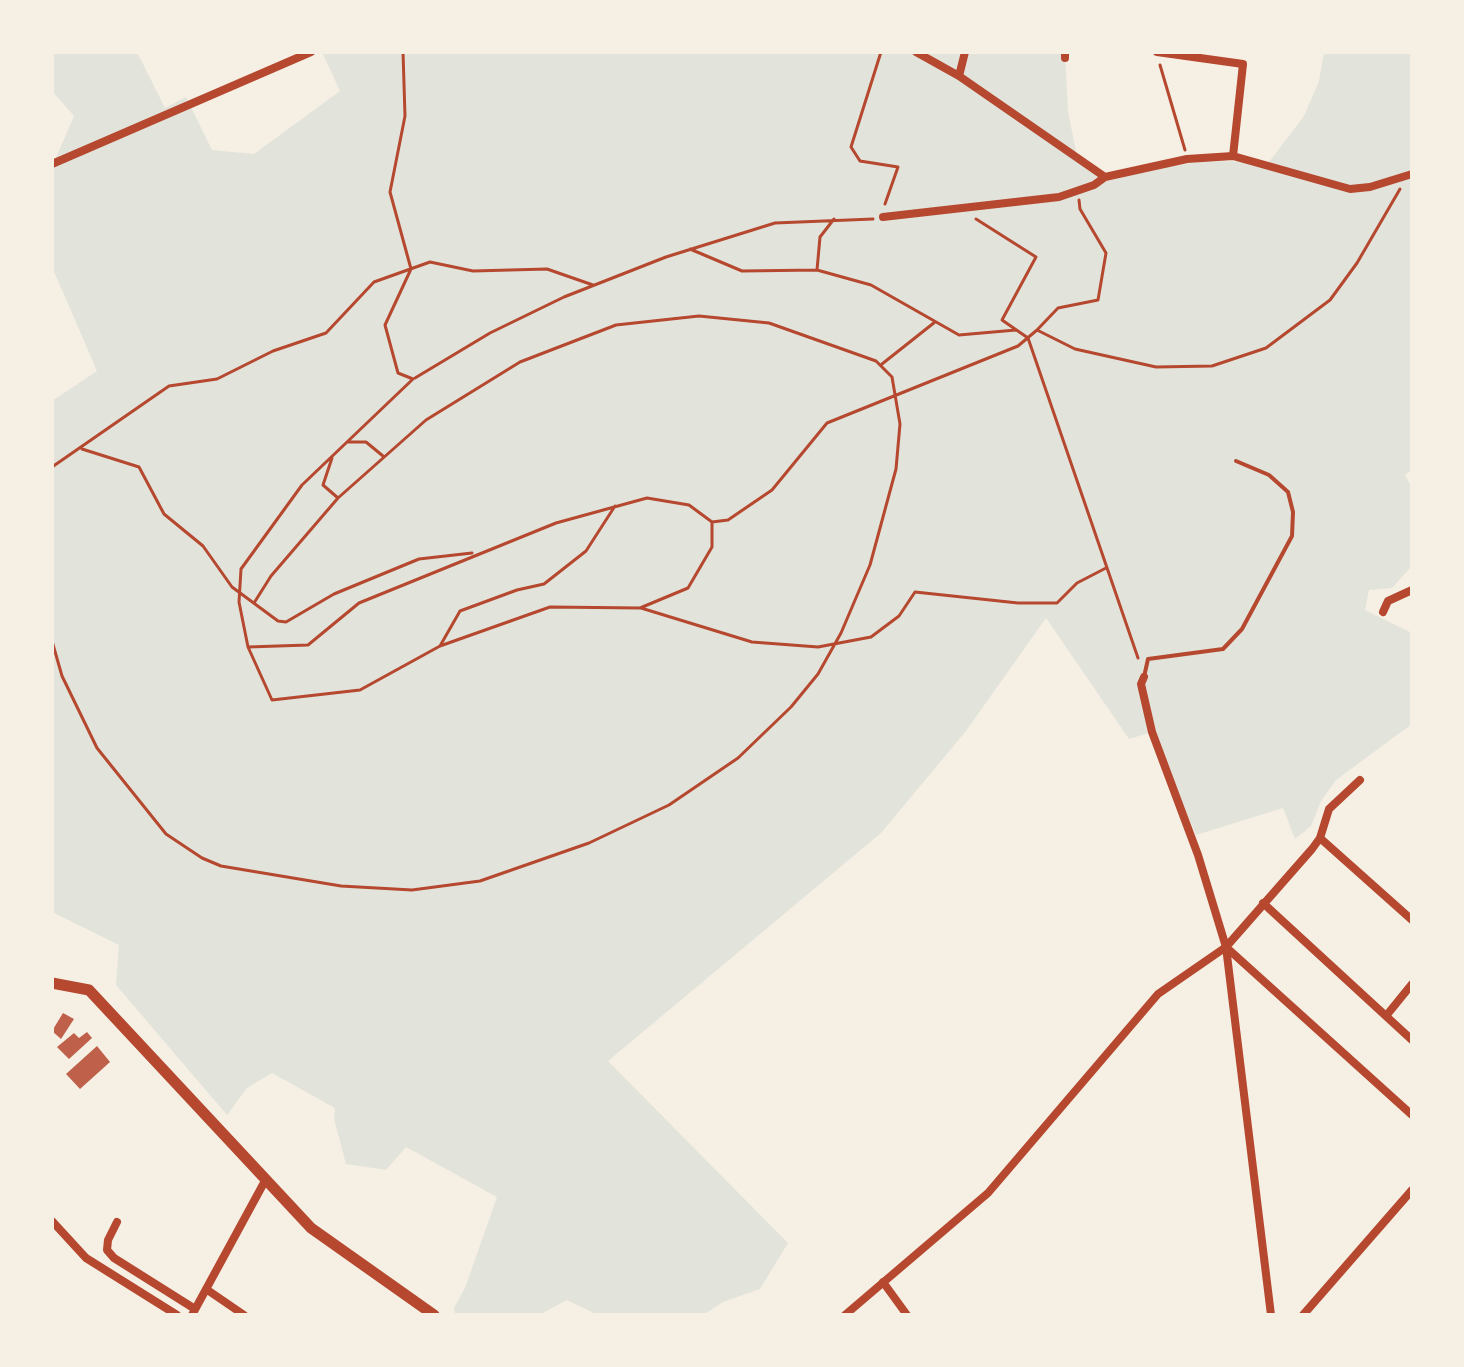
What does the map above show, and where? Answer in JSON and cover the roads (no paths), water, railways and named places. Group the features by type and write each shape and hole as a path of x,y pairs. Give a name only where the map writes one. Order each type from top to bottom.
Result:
{"street":[{"path":"52,164 311,52"},
{"path":"916,52 959,76 1105,177"},
{"path":"959,76 965,52"},
{"path":"1157,53 1243,64 1233,156"},
{"path":"883,217 1040,201 1078,192 1105,177 1187,159 1233,156 1350,189 1410,175"},
{"path":"1383,612 1388,601 1412,590"},
{"path":"1144,677 1141,684 1152,732 1198,855 1226,947 1271,1315"},
{"path":"845,1315 988,1193 1158,994 1226,947 1320,838 1329,809 1360,780"},
{"path":"1320,838 1412,920"},
{"path":"1263,903 1412,1040"},
{"path":"1226,947 1412,1115"},
{"path":"52,983 89,990 311,1228 434,1315"},
{"path":"1386,1016 1412,984"},
{"path":"117,1222 108,1240 107,1250 114,1258 194,1312 266,1179"},
{"path":"1303,1315 1412,1190"},
{"path":"52,1221 86,1258 177,1315"},
{"path":"883,1282 907,1315"},
{"path":"206,1289 244,1315"}],"lane":[{"path":"1144,677 1148,659 1223,649 1242,629 1292,536 1293,512 1288,492 1269,475 1236,461"}]}
